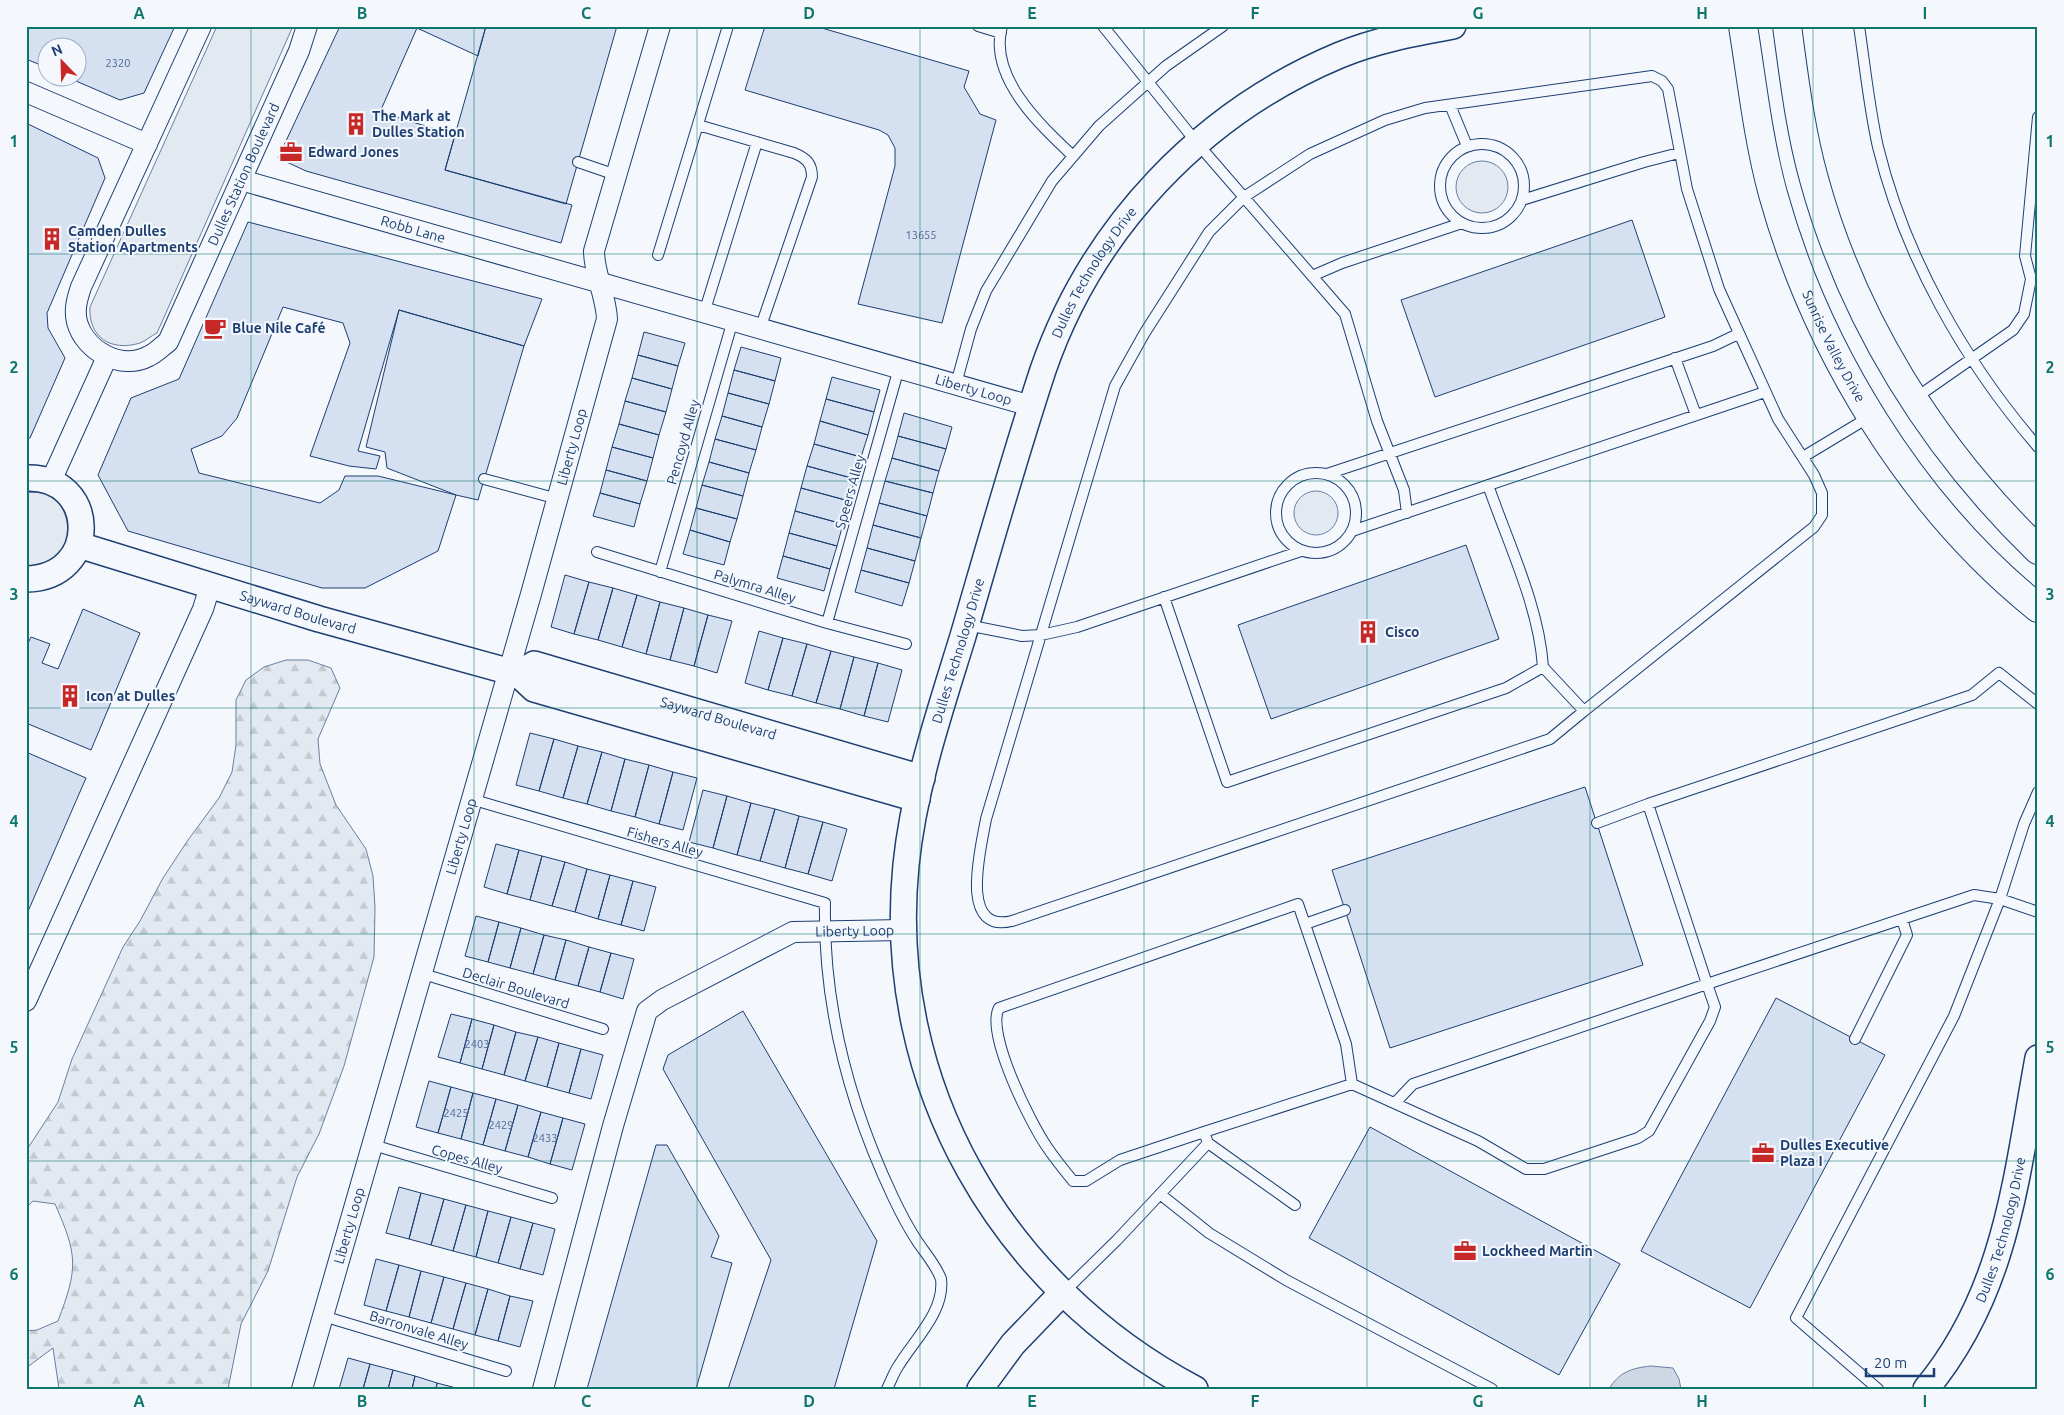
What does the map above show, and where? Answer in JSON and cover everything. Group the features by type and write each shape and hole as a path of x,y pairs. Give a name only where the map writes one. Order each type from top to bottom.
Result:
{"main road":[{"name":"Sunrise Valley Drive","path":"1743,26 1761,139 1785,232 1814,310 1871,416 1948,519 1987,560 2038,608"},
{"path":"1787,26 1804,139 1826,217 1858,301 1892,366 1961,466 2038,550"}],"street":[{"name":"Dulles Station Boulevard","path":"201,26 81,287 76,304 77,321 84,338 101,354 118,360 131,361 148,357 168,342 299,51 308,26"},
{"name":"Liberty Loop","path":"302,1389 471,799 513,672 607,319 607,308 592,281 595,268 594,251 660,26"},
{"name":"Dulles Technology Drive","path":"1195,1389 1126,1347 1100,1328 1062,1293 1040,1270 996,1215 978,1188 952,1136 930,1080 909,996 903,930 906,865 919,788 1031,406 1053,341 1066,311 1100,252 1144,194 1197,143 1253,101 1280,85 1391,32 1453,26"},
{"path":"26,92 146,144"},
{"name":"Robb Lane","path":"241,180 592,281"},
{"name":"Liberty Loop","path":"592,281 1031,406"},
{"path":"51,481 107,356"},
{"path":"26,478 36,477 51,481 64,489 77,508 82,530 79,545 71,560 59,571 44,578 26,579"},
{"name":"Sayward Boulevard","path":"79,545 319,619 513,672 534,689 919,788"},
{"path":"26,1001 203,609 210,586"},
{"name":"Liberty Loop","path":"543,1389 613,1126 648,1011 662,1000 793,932 903,930"},
{"name":"Dulles Technology Drive","path":"1926,1389 1966,1330 1986,1290 2000,1253 2011,1210 2038,1058"},
{"path":"980,1389 1013,1344 1062,1293"}],"lane":[{"path":"658,255 728,26"},
{"path":"978,26 1002,30 999,46 1015,89 1044,129 1072,156"},
{"path":"1103,26 1197,143 1345,314 1366,389 1404,490 1407,513"},
{"path":"956,384 972,329 986,291 1052,182 1099,126 1148,82 1189,49 1223,26"},
{"path":"1859,26 1879,148 1903,226 1930,287 1988,384 2038,447"},
{"path":"1652,76 1662,81 1668,89 1680,154 1703,242 1738,334 1765,392 1778,419 1814,475 1823,501 1822,515 1814,527 1550,739 1012,921 995,923 984,917 978,904 981,851 986,819 1115,386 1144,334 1209,232 1244,197 1310,154 1346,136 1425,108 1450,105 1652,76"},
{"path":"1450,105 1467,146"},
{"path":"1914,400 2013,330 2024,314 2034,280 2025,256 2038,117"},
{"path":"698,125 806,158 812,169 812,177 760,329"},
{"path":"704,313 757,142"},
{"path":"1467,146 1494,146 1506,151 1518,162 1524,176 1525,192 1522,200 1511,218 1498,226 1481,229 1462,223 1448,212 1441,197 1440,182 1451,157 1467,146"},
{"path":"1522,200 1644,162 1680,154"},
{"path":"578,162 616,175"},
{"path":"1312,276 1342,263 1462,223"},
{"name":"Pencoyd Alley","path":"660,572 733,320"},
{"path":"1327,474 1713,346 1738,334"},
{"path":"1675,358 1696,415"},
{"name":"Speers Alley","path":"827,623 899,368"},
{"path":"1352,531 1765,392"},
{"path":"1803,456 1871,416"},
{"path":"1314,472 1327,474 1347,486 1353,496 1356,520 1352,531 1346,541 1336,549 1313,554 1301,551 1289,544 1280,533 1276,520 1276,506 1281,492 1289,482 1301,476 1314,472"},
{"path":"484,479 558,499"},
{"path":"1488,485 1534,613 1542,646 1543,667 1584,711"},
{"path":"966,625 1022,636 1041,635 1077,627 1301,551"},
{"name":"Palymra Alley","path":"597,552 827,623 906,644"},
{"path":"1164,597 1228,782 1506,688 1543,667"},
{"path":"1597,823 1648,804 1972,695 1999,673 2038,704"},
{"path":"1878,1389 1796,1318 1954,1016 2000,899 2024,824 2038,792"},
{"name":"Fishers Alley","path":"471,799 825,902 825,930"},
{"path":"1352,1084 1346,1044 1298,904 1006,1004 999,1008 996,1014 997,1034 1013,1082 1028,1115 1047,1147 1073,1180 1086,1181 1120,1160 1352,1084 1478,1141 1532,1170 1544,1169 1638,1138 1649,1131 1710,1021 1715,1007 1648,804"},
{"path":"1395,1103 1413,1084 1974,895 2000,899 2038,912"},
{"path":"1305,924 1345,910"},
{"path":"1855,1039 1907,935 1902,919"},
{"path":"825,930 832,1004 851,1095 874,1157 894,1199 941,1279 942,1287 938,1305 899,1365 887,1389"},
{"name":"Declair Boulevard","path":"420,974 603,1030"},
{"path":"1204,1132 1208,1143 1295,1205"},
{"path":"1062,1293 1208,1143"},
{"name":"Copes Alley","path":"373,1146 552,1198"},
{"path":"1160,1194 1209,1233 1286,1280 1492,1389"},
{"name":"Barronvale Alley","path":"323,1316 506,1371"}],"green space":[{"path":"217,26 293,26 157,333 140,343 120,345 111,343 103,340 97,334 90,318 90,307"},
{"path":"1482,161 1496,165 1504,173 1508,187 1504,201 1496,209 1482,213 1468,209 1460,201 1456,187 1460,173 1468,165"},
{"path":"1312,491 1320,491 1332,497 1338,513 1332,529 1320,535 1312,535 1300,529 1294,517 1294,509 1300,497"},
{"path":"26,493 44,494 57,501 65,513 68,528 65,543 58,556 45,564 26,566"},
{"path":"286,660 308,660 331,668 340,688 318,739 320,764 336,805 366,849 373,876 375,907 374,957 344,1066 319,1134 297,1177 268,1271 241,1324 228,1389 59,1389 53,1348 26,1368 26,1331 37,1330 58,1321 69,1288 73,1262 68,1237 55,1204 33,1201 26,1208 26,1151 58,1102 72,1059 123,947 140,921 163,878 219,798 232,772 236,745 236,700 246,680 264,667"}],"shaded area":[{"path":"1651,1366 1673,1368 1679,1379 1681,1389 1609,1389 1617,1379 1627,1372"}],"building":[{"path":"26,26 175,26 144,93 120,100 88,86 88,38 38,38 38,64 26,59"},
{"name":"The Mark at Dulles Station","path":"340,26 486,26 478,56 417,28 380,112 455,135 445,170 572,205 561,243 306,171 278,158"},
{"path":"486,26 617,26 566,204 445,170"},
{"path":"765,26 815,26 969,71 964,87 980,114 996,120 942,323 858,304 895,166 895,148 888,135 879,130 745,90"},
{"name":"Camden Dulles Station Apartments","path":"26,123 98,158 105,178 47,313 48,328 65,358 30,438 26,438"},
{"path":"1632,220 1665,317 1435,397 1401,300"},
{"path":"248,222 542,299 524,346 399,310 358,451 380,456 376,469 349,466 310,456 350,343 343,323 283,307 237,418 222,436 191,449 199,473 320,503 339,490 345,476 378,476 456,495 438,551 365,588 322,588 128,531 98,475 131,398 179,379"},
{"path":"399,310 524,346 478,500 456,495 387,468 385,452 366,447"},
{"path":"644,332 685,343 678,366 638,355"},
{"path":"741,347 781,358 775,381 734,370"},
{"path":"638,355 678,366 672,389 632,378"},
{"path":"734,370 775,381 769,404 728,393"},
{"path":"832,377 880,390 874,412 826,399"},
{"path":"632,378 672,389 666,412 625,401"},
{"path":"728,393 769,404 762,427 722,416"},
{"path":"826,399 874,412 868,435 820,421"},
{"path":"625,401 666,412 659,435 619,424"},
{"path":"904,413 952,427 946,449 898,436"},
{"path":"722,416 762,427 756,450 715,439"},
{"path":"820,421 868,435 861,457 814,444"},
{"path":"619,424 659,435 653,458 612,447"},
{"path":"898,436 946,449 939,471 892,458"},
{"path":"715,439 756,450 749,473 709,462"},
{"path":"814,444 861,457 855,479 807,466"},
{"path":"612,447 653,458 647,481 606,470"},
{"path":"892,458 939,471 933,493 885,481"},
{"path":"709,462 749,473 743,496 702,485"},
{"path":"807,466 855,479 849,501 801,488"},
{"path":"606,470 647,481 640,504 600,493"},
{"path":"885,481 933,493 927,516 879,503"},
{"path":"702,485 743,496 737,519 696,508"},
{"path":"801,488 849,501 843,524 795,511"},
{"path":"600,493 640,504 634,527 593,516"},
{"path":"879,503 927,516 921,538 873,525"},
{"path":"696,508 737,519 730,542 690,530"},
{"path":"795,511 843,524 837,546 789,533"},
{"path":"873,525 921,538 915,561 867,548"},
{"path":"690,530 730,542 724,565 683,554"},
{"path":"789,533 837,546 830,569 783,556"},
{"name":"Cisco","path":"1466,545 1499,639 1271,719 1238,625"},
{"path":"867,548 915,561 909,583 861,570"},
{"path":"783,556 830,569 824,591 777,578"},
{"path":"861,570 909,583 902,606 855,592"},
{"path":"565,575 589,582 574,634 551,627"},
{"path":"589,582 613,588 598,640 574,634"},
{"path":"613,588 637,595 622,647 598,640"},
{"path":"637,595 660,602 646,654 622,647"},
{"path":"660,602 684,608 670,660 646,654"},
{"path":"684,608 708,615 694,666 670,660"},
{"name":"Icon at Dulles","path":"83,609 140,633 91,750 26,723 26,647 31,637 50,644 42,663 58,669"},
{"path":"708,615 732,621 717,673 694,666"},
{"path":"759,631 783,638 768,690 745,683"},
{"path":"783,638 807,644 792,696 768,690"},
{"path":"807,644 831,651 816,703 792,696"},
{"path":"831,651 854,657 840,709 816,703"},
{"path":"854,657 878,663 864,716 840,709"},
{"path":"878,663 902,670 888,722 864,716"},
{"path":"530,733 554,739 539,791 516,785"},
{"path":"554,739 578,746 563,798 539,791"},
{"path":"578,746 602,752 587,804 563,798"},
{"path":"26,752 86,778 26,916"},
{"path":"602,752 625,759 611,811 587,804"},
{"path":"625,759 649,765 635,817 611,811"},
{"path":"649,765 673,772 659,824 635,817"},
{"path":"673,772 697,778 683,830 659,824"},
{"path":"1585,787 1643,965 1390,1048 1332,870"},
{"path":"703,790 727,796 713,848 689,842"},
{"path":"727,796 751,803 737,855 713,848"},
{"path":"751,803 775,809 760,861 737,855"},
{"path":"775,809 799,816 785,868 760,861"},
{"path":"799,816 823,822 808,874 785,868"},
{"path":"823,822 847,829 832,881 808,874"},
{"path":"496,844 519,850 507,894 484,887"},
{"path":"519,850 542,856 530,900 507,894"},
{"path":"542,856 565,862 552,906 530,900"},
{"path":"565,862 587,869 575,912 552,906"},
{"path":"587,869 610,875 598,919 575,912"},
{"path":"610,875 633,881 621,925 598,919"},
{"path":"633,881 656,887 644,931 621,925"},
{"path":"476,916 499,922 488,962 465,956"},
{"path":"499,922 521,928 510,968 488,962"},
{"path":"521,928 544,935 533,974 510,968"},
{"path":"544,935 566,940 555,980 533,974"},
{"path":"566,940 589,947 578,986 555,980"},
{"path":"589,947 611,953 600,992 578,986"},
{"path":"611,953 634,959 623,999 600,992"},
{"name":"Dulles Executive Plaza I","path":"1776,998 1885,1055 1750,1308 1641,1251"},
{"path":"743,1011 877,1241 834,1389 728,1389 771,1260 663,1069 668,1055"},
{"path":"451,1014 472,1019 460,1063 438,1057"},
{"path":"472,1019 494,1025 482,1069 460,1063"},
{"path":"494,1025 516,1032 504,1075 482,1069"},
{"path":"516,1032 538,1037 525,1081 504,1075"},
{"path":"538,1037 559,1043 547,1087 525,1081"},
{"path":"559,1043 581,1049 569,1093 547,1087"},
{"path":"581,1049 603,1055 591,1099 569,1093"},
{"path":"429,1081 451,1087 438,1133 416,1127"},
{"path":"451,1087 473,1093 461,1139 438,1133"},
{"path":"473,1093 496,1099 483,1145 461,1139"},
{"path":"496,1099 518,1105 505,1151 483,1145"},
{"path":"518,1105 541,1112 528,1157 505,1151"},
{"path":"541,1112 563,1118 550,1164 528,1157"},
{"path":"563,1118 585,1124 572,1170 550,1164"},
{"name":"Lockheed Martin","path":"1370,1127 1620,1264 1559,1375 1309,1238"},
{"path":"656,1145 667,1145 719,1236 711,1257 732,1263 696,1389 587,1389"},
{"path":"399,1187 421,1193 409,1239 386,1233"},
{"path":"421,1193 444,1199 431,1245 409,1239"},
{"path":"444,1199 466,1205 453,1251 431,1245"},
{"path":"466,1205 488,1211 476,1257 453,1251"},
{"path":"488,1211 511,1217 498,1263 476,1257"},
{"path":"511,1217 533,1223 520,1269 498,1263"},
{"path":"533,1223 555,1229 543,1275 520,1269"},
{"path":"376,1259 399,1265 386,1311 364,1305"},
{"path":"399,1265 421,1271 409,1317 386,1311"},
{"path":"421,1271 444,1277 431,1323 409,1317"},
{"path":"444,1277 466,1283 453,1329 431,1323"},
{"path":"466,1283 488,1289 475,1335 453,1329"},
{"path":"488,1289 510,1296 498,1341 475,1335"},
{"path":"510,1296 533,1301 520,1347 498,1341"},
{"path":"348,1358 370,1364 363,1389 339,1389"},
{"path":"370,1364 393,1370 388,1389 363,1389"},
{"path":"393,1370 415,1376 412,1389 388,1389"},
{"path":"415,1376 437,1383 436,1389 412,1389"},
{"path":"437,1383 460,1389 436,1389"}],"place":[{"name":"The Mark at Dulles Station","path":"356,124"},
{"name":"Edward Jones","path":"291,152"},
{"name":"Camden Dulles Station Apartments","path":"52,239"},
{"name":"Blue Nile Café","path":"215,328"},
{"name":"Cisco","path":"1368,632"},
{"name":"Icon at Dulles","path":"70,696"},
{"name":"Dulles Executive Plaza I","path":"1763,1153"},
{"name":"Lockheed Martin","path":"1465,1251"}]}
